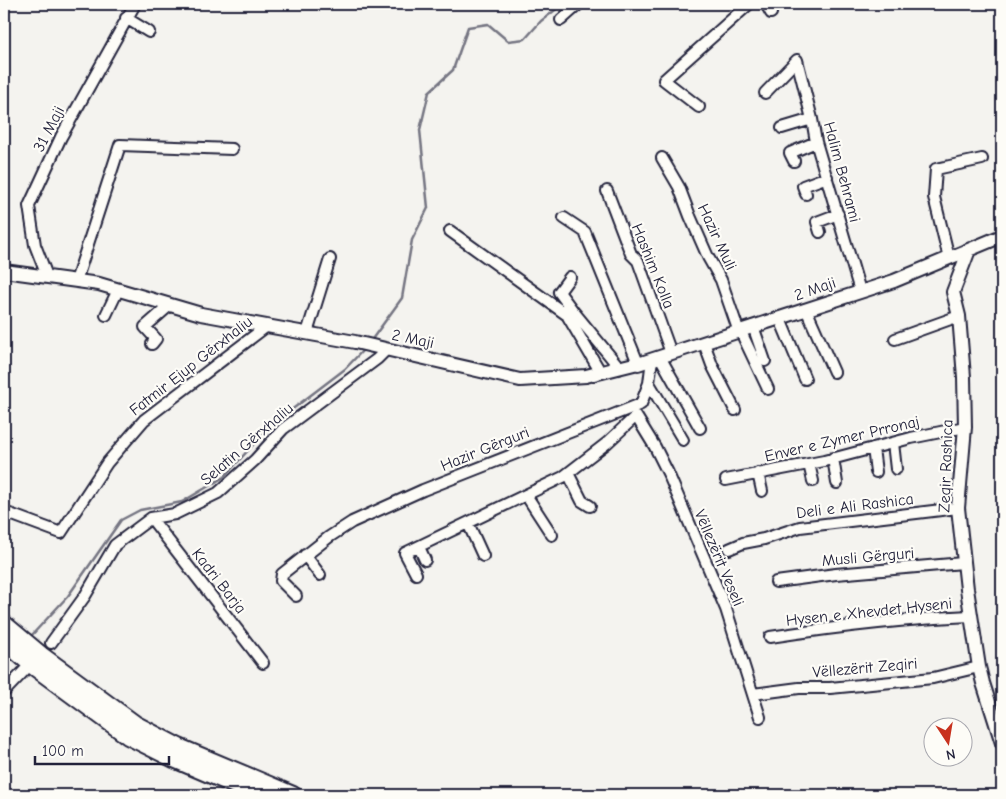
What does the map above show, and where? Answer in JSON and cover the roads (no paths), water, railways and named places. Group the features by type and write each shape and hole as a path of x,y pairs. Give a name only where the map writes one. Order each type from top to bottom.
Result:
{"highway":[{"path":"4,624 41,655 135,724 179,747 293,795"},
{"path":"4,641 33,666 128,736 174,759 258,795"}],"street":[{"name":"31 Maji","path":"47,276 35,246 29,206 61,137 134,4"},
{"path":"561,20 579,4"},
{"path":"699,107 664,80 749,4"},
{"path":"766,4 771,13"},
{"path":"126,18 148,32"},
{"name":"Halim Behrami","path":"765,93 797,60 816,142 860,291"},
{"path":"782,128 812,119"},
{"path":"794,161 790,153 816,142"},
{"path":"76,281 120,145 232,149"},
{"name":"Hazir Muli","path":"662,158 679,187 708,257 744,329"},
{"path":"949,258 934,197 936,169 982,159"},
{"path":"806,194 803,186 827,177"},
{"name":"Hashim Kolla","path":"607,191 631,254 638,261 661,356 700,428"},
{"path":"820,232 818,222 838,214"},
{"path":"564,218 585,232 638,363"},
{"path":"450,230 567,315 601,373"},
{"name":"2 Maji","path":"4,271 100,284 201,314 355,342 520,380 586,376 620,366 638,364 894,281 1002,236"},
{"name":"Zeqir Rashica","path":"968,250 953,292 959,316 964,377 965,427 958,508 963,563 979,667 982,683 1002,743"},
{"path":"307,333 330,259"},
{"path":"570,277 559,292 572,311 620,366"},
{"path":"106,315 118,290"},
{"path":"152,344 156,339 146,327 170,305"},
{"path":"806,309 834,372"},
{"path":"895,340 959,316"},
{"path":"780,319 805,378"},
{"name":"Fatmir Ejup Gërxhaliu","path":"10,514 61,532 107,463 144,420 267,326"},
{"path":"744,329 765,361"},
{"path":"744,329 768,389"},
{"path":"704,343 712,365 735,410"},
{"name":"Selatin Gërxhaliu","path":"51,643 85,596 115,545 151,518 175,514 218,493 255,460 283,429 378,359 382,348"},
{"path":"416,574 404,553 568,473 607,443 636,416 661,356"},
{"path":"649,383 683,440"},
{"name":"Hazir Gërguri","path":"296,596 282,581 282,574 305,555 352,522 422,490 640,404"},
{"name":"Vëllezërit Veseli","path":"636,416 668,473 726,609 760,717"},
{"name":"Enver e Zymer Prronaj","path":"726,480 808,464 965,427"},
{"path":"893,443 896,469"},
{"path":"873,448 876,472"},
{"path":"833,458 837,483"},
{"path":"808,464 812,481"},
{"path":"568,473 582,501 590,506"},
{"path":"758,473 762,491"},
{"path":"526,495 552,536"},
{"name":"Deli e Ali Rashica","path":"728,549 800,527 958,508"},
{"name":"Kadri Barja","path":"151,518 262,663"},
{"path":"468,523 483,556"},
{"path":"419,546 425,560"},
{"path":"305,555 320,575"},
{"name":"Musli Gërguri","path":"776,582 836,574 963,563"},
{"name":"Hysen e Xhevdet Hyseni","path":"770,637 826,629 970,616"},
{"name":"Vëllezërit Zeqiri","path":"753,694 798,688 830,688 947,679 979,667"},
{"path":"4,692 25,670"}],"lane":[{"path":"998,4 1002,6"}],"waterway":[{"path":"370,342 402,298 412,240 428,208 420,130 429,92 453,70 468,27 488,24 508,41 525,39 541,21 563,4"},
{"path":"31,636 68,596 121,520 140,510 182,502 224,477 269,427 345,369 365,348"}]}
